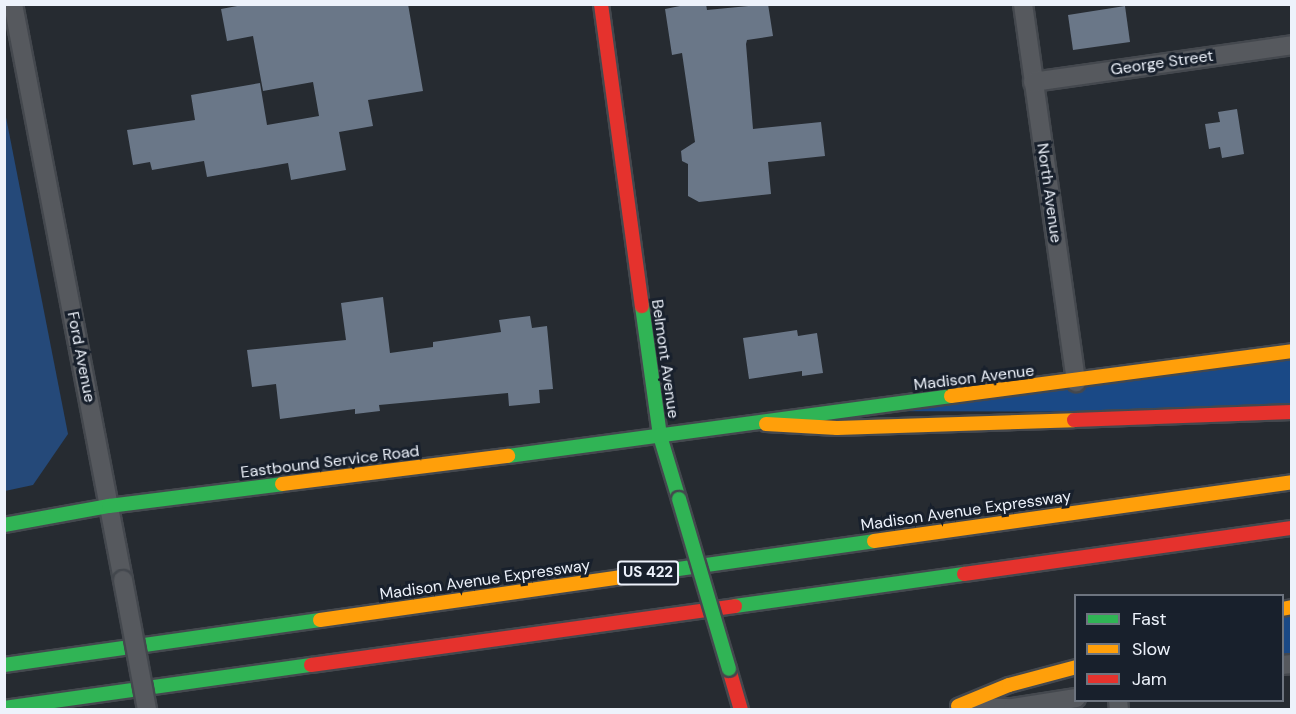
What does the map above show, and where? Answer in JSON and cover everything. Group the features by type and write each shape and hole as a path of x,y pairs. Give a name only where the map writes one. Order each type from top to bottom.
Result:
{"main road":[{"name":"Belmont Avenue","path":"601,4 660,436 741,710"},
{"name":"Madison Avenue","path":"660,436 766,424 840,411 1076,382 1292,351"},
{"path":"766,424 837,428 1292,412"},
{"name":"Eastbound Service Road","path":"4,525 109,506 660,436"},
{"name":"Madison Avenue Expressway","path":"4,665 1292,482"},
{"path":"4,708 1292,528"},
{"path":"949,708 1009,685 1074,668"}],"street":[{"name":"Ford Avenue","path":"12,4 147,710"},
{"name":"North Avenue","path":"1023,4 1076,382"},
{"name":"George Street","path":"1033,82 1292,45"},
{"path":"949,708 1013,708 1074,698"}],"shaded area":[{"path":"4,107 68,434 33,485 5,491"},
{"path":"1291,351 1291,412 840,411"},
{"path":"1291,607 1291,664 1284,665 1284,609"}],"building":[{"path":"248,4 408,4 423,91 368,100 373,126 339,132 346,170 291,180 288,163 207,177 204,161 152,170 150,162 133,165 127,130 195,120 191,95 260,83 267,125 319,116 313,82 263,91 253,36 227,41 221,9"},
{"path":"690,4 706,4 707,10 768,4 773,36 747,40 746,44 753,129 821,122 825,156 768,162 771,194 699,202 688,196 688,164 682,161 681,151 695,142 682,53 672,55 665,9"},
{"path":"1125,6 1130,42 1073,50 1068,15"},
{"path":"1237,109 1244,154 1222,158 1220,147 1209,149 1205,124 1220,122 1218,112"},
{"path":"383,297 390,353 433,347 433,342 501,332 499,320 530,316 532,328 547,326 553,389 539,390 540,403 509,406 508,393 379,405 380,411 355,414 355,409 280,419 276,384 252,387 247,350 346,340 341,303"},
{"path":"797,330 798,336 817,333 823,373 802,376 802,371 749,379 743,338"}],"traffic: fast":[{"path":"642,306 660,436 679,499"},
{"path":"508,456 951,396"},
{"path":"4,525 109,506 282,484"},
{"path":"679,499 729,669"},
{"path":"629,576 874,541"},
{"path":"735,606 964,574"},
{"path":"4,665 320,620"},
{"path":"4,708 311,665"}],"traffic: slow":[{"path":"951,396 1292,351"},
{"path":"766,424 837,428 1074,420"},
{"path":"282,484 508,456"},
{"path":"874,541 1292,482"},
{"path":"320,620 629,576"},
{"path":"1284,609 1292,607"},
{"path":"958,706 1009,685 1074,668"}],"traffic: jam":[{"path":"601,4 642,306"},
{"path":"1074,420 1292,412"},
{"path":"964,574 1292,528"},
{"path":"311,665 735,606"},
{"path":"729,669 741,710"}]}
